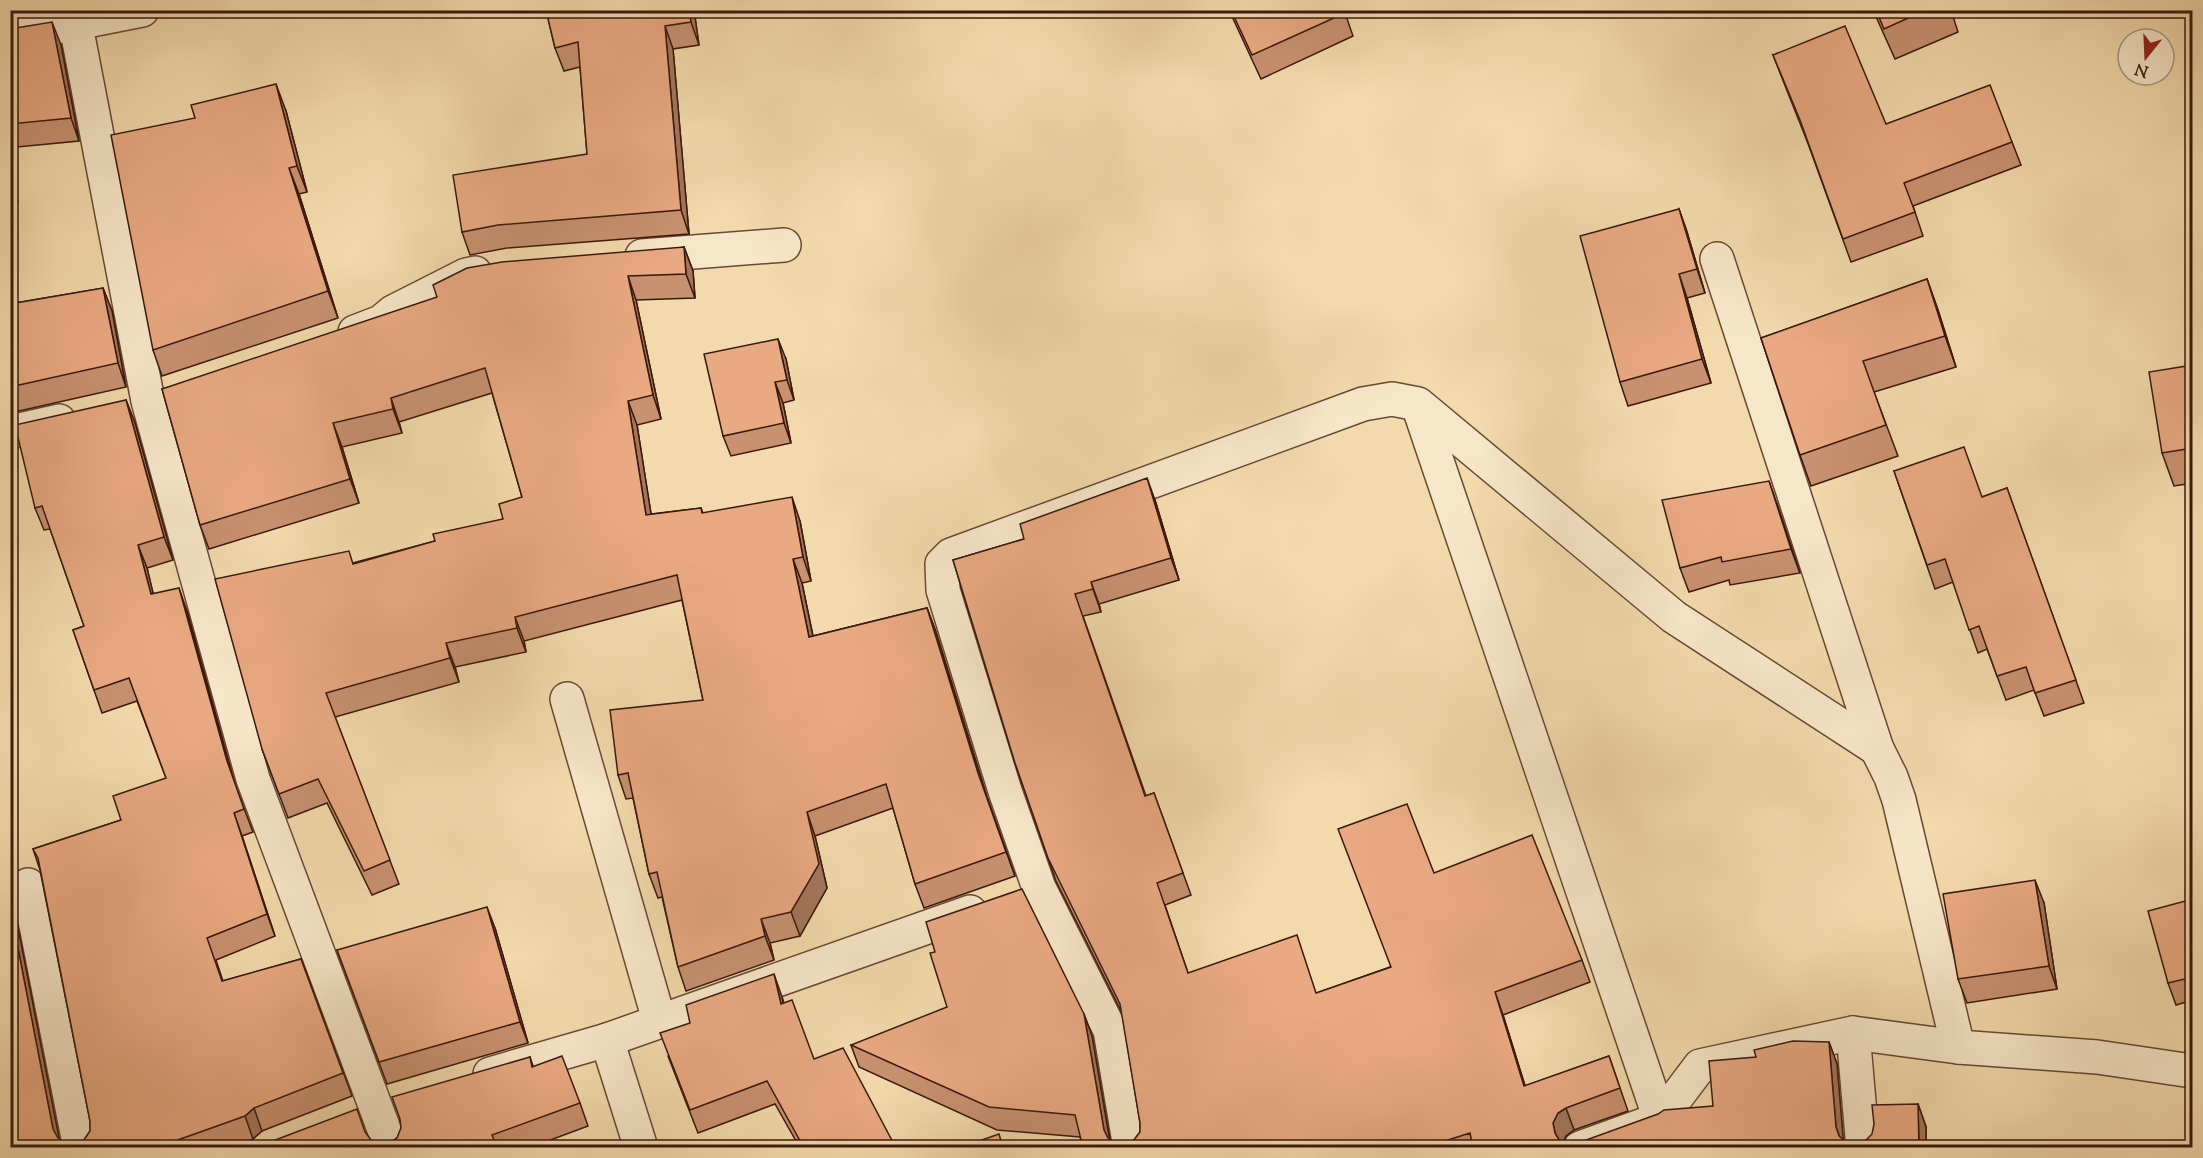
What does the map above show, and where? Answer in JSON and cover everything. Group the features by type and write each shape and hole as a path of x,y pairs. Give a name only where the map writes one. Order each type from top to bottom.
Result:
{"street":[{"path":"10,36 74,17 142,10"},
{"path":"74,17 148,401 253,780 391,1148"},
{"path":"611,259 784,245"},
{"path":"1717,259 1877,749 1899,800 1958,1047"},
{"path":"322,343 381,322 393,312 466,275 508,267"},
{"path":"10,432 148,401 181,390"},
{"path":"1130,1148 1110,1030 1017,896 1005,791 943,590 942,564 951,555 1363,404 1392,399 1418,404 1674,617 1877,749"},
{"path":"1418,404 1660,1119"},
{"path":"567,699 659,1020"},
{"path":"28,885 80,1148"},
{"path":"464,1082 608,1040 659,1020 1017,896"},
{"path":"1853,1033 1863,1148"},
{"path":"1580,1148 1660,1119 1700,1066 1853,1033 1958,1047 2097,1057 2193,1071"},
{"path":"608,1040 641,1148"},
{"path":"344,1119 375,1107 409,1098"}],"building":[{"path":"546,10 689,10 691,22 665,26 681,210 498,225 462,232 453,175 587,154 578,42 555,48"},
{"path":"1231,10 1344,10 1345,13 1252,55"},
{"path":"1876,10 1926,10 1884,29"},
{"path":"52,22 71,118 10,124 10,29"},
{"path":"1845,26 1886,124 1990,85 2012,142 1904,183 1915,212 1843,239 1800,120 1773,55"},
{"path":"276,84 297,166 289,168 328,291 153,350 111,135 195,118 191,105"},
{"path":"1679,209 1697,269 1679,274 1702,359 1620,382 1580,236"},
{"path":"684,247 686,274 628,276 653,395 628,401 646,515 701,508 702,513 792,497 803,557 793,559 809,637 927,608 978,773 1006,852 915,884 886,784 807,812 819,864 791,912 761,919 765,936 678,967 657,872 649,874 628,773 618,775 610,710 703,700 677,575 515,617 517,628 446,643 450,658 326,693 390,860 364,871 318,779 279,794 262,749 215,579 349,551 353,564 435,541 433,534 503,519 499,504 522,497 485,368 391,398 393,409 333,423 350,479 200,525 162,389 437,297 433,285 467,268 502,262"},
{"path":"1927,279 1945,336 1863,361 1886,425 1800,455 1761,338"},
{"path":"103,288 118,363 10,387 10,304"},
{"path":"778,339 787,380 775,382 784,423 723,436 704,354"},
{"path":"2193,365 2193,448 2162,453 2149,372"},
{"path":"126,400 164,537 138,545 151,594 179,588 227,761 244,809 234,813 267,914 207,938 222,981 301,959 343,1073 254,1108 245,1116 161,1146 162,1148 10,1148 10,907 53,1129 58,1138 65,1143 75,1144 84,1140 90,1131 90,1121 38,858 33,849 121,820 113,796 166,778 129,678 94,690 73,630 84,626 42,506 35,508 15,425"},
{"path":"1964,447 1982,497 2007,488 2076,680 2035,693 2026,667 1997,676 1979,626 1969,630 1945,559 1927,565 1894,471"},
{"path":"1147,478 1171,558 1091,582 1093,589 1075,594 1145,796 1154,793 1183,873 1157,883 1188,973 1297,935 1316,993 1391,967 1338,829 1407,804 1434,873 1532,835 1582,960 1495,992 1524,1086 1609,1056 1620,1088 1558,1113 1553,1123 1559,1140 1568,1144 1578,1143 1664,1110 1713,1106 1709,1061 1756,1057 1754,1050 1793,1041 1829,1042 1836,1127 1839,1136 1846,1142 1857,1144 1865,1141 1872,1134 1874,1124 1872,1105 1918,1104 1919,1148 1473,1148 1470,1133 1423,1148 1083,1148 1075,1115 989,1107 851,1045 947,1007 930,953 935,952 926,922 1022,889 1084,1014 1104,1130 1108,1138 1116,1144 1126,1144 1134,1140 1140,1132 1120,1004 1048,858 1015,763 953,560 1024,539 1020,524"},
{"path":"1769,481 1791,549 1722,562 1721,557 1680,568 1662,500"},
{"path":"2035,880 2049,966 1958,979 1943,894"},
{"path":"2193,899 2193,977 2168,983 2148,911"},
{"path":"487,907 520,1022 379,1062 337,950"},
{"path":"774,974 781,1004 792,1000 814,1059 843,1048 896,1148 804,1148 767,1081 690,1110 660,1033 690,1023 686,1005"},
{"path":"562,1056 580,1103 492,1135 497,1148 272,1148 270,1142 357,1109 365,1132 371,1140 379,1144 389,1143 397,1138 401,1128 392,1097 530,1057 532,1067"},
{"path":"999,1134 1003,1148 959,1148"}]}
